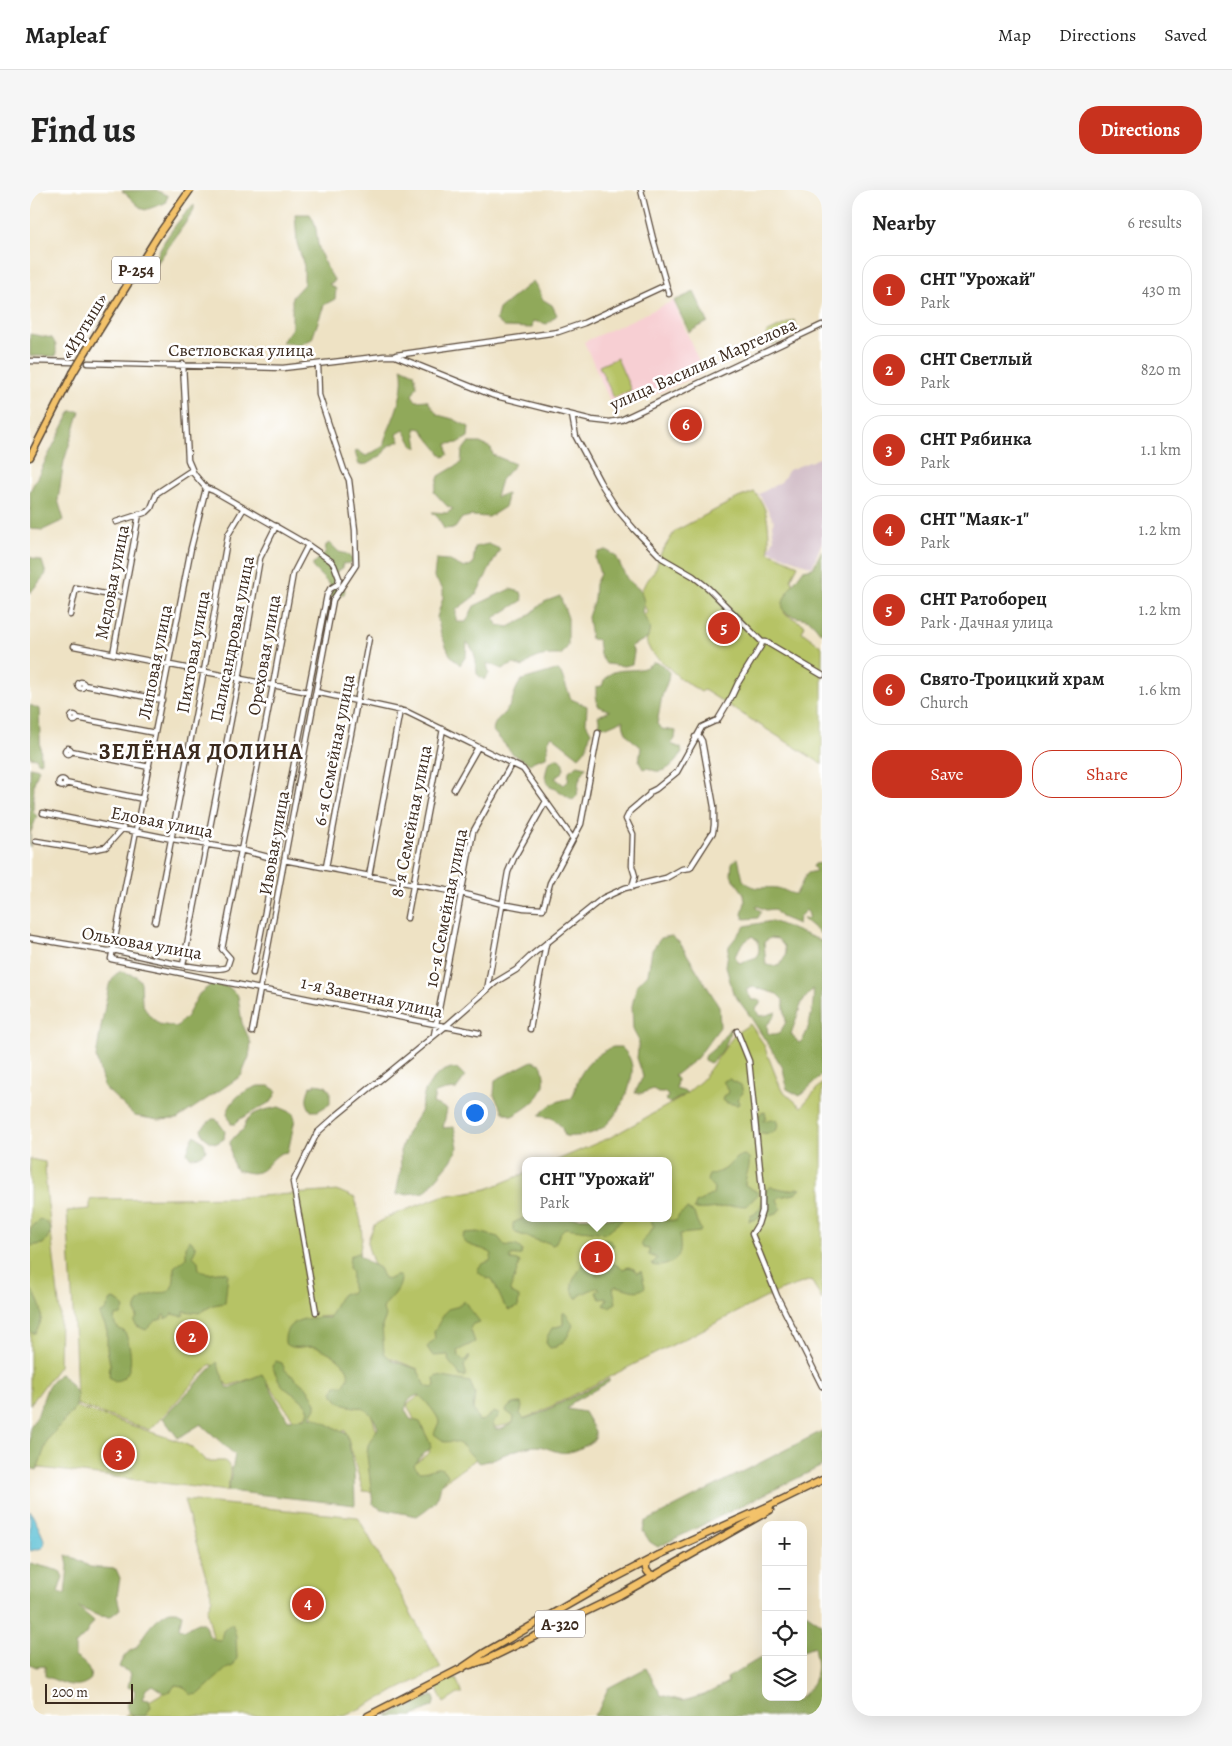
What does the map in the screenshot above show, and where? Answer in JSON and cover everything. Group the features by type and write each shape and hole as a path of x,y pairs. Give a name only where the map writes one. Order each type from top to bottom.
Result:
{"highway":[{"name":"«Иртыш»","path":"30,457 86,351 159,234 190,190"},
{"name":"А-320","path":"368,1716 462,1668 484,1653 649,1560 771,1506 822,1481"},
{"name":"А-320","path":"462,1668 486,1660 620,1595 822,1481"},
{"path":"649,1560 646,1563 646,1570 648,1573 656,1575"}],"street":[{"path":"641,190 669,294"},
{"path":"395,356 409,352 558,332 584,323 666,284"},
{"name":"улица Василия Маргелова","path":"395,356 492,395 603,422 621,420 822,325"},
{"name":"Светловская улица","path":"88,363 283,368 378,356 395,356"},
{"path":"30,361 74,362"},
{"path":"182,364 188,460 192,470 206,488 308,545"},
{"name":"Ивовая улица","path":"252,1032 333,600 356,565 355,530 348,480 319,394 318,364"},
{"path":"572,415 576,437 600,482 617,509 634,530 662,558 701,582 729,607 762,642 766,642 822,675"},
{"path":"116,522 151,508 154,498 158,493 192,470"},
{"name":"Липовая улица","path":"111,959 191,548 206,488"},
{"name":"Пихтовая улица","path":"155,922 204,671 228,535 244,508"},
{"name":"Медовая улица","path":"112,654 139,514"},
{"name":"Палисандровая улица","path":"183,965 239,679 261,555 276,526"},
{"name":"Ивовая улица","path":"253,973 326,595 339,581 334,565 308,545"},
{"name":"Ореховая улица","path":"222,949 273,685 292,574 308,545"},
{"path":"70,615 76,588 123,598"},
{"name":"6-я Семейная улица","path":"326,867 369,638"},
{"path":"632,887 635,876 632,866 633,834 626,819 627,815 650,792 677,772 702,727 715,720 717,721 762,642"},
{"path":"74,646 308,692"},
{"path":"84,685 162,700"},
{"path":"316,692 407,712 512,763 527,772 572,839"},
{"path":"370,876 400,710"},
{"path":"77,718 155,733"},
{"name":"8-я Семейная улица","path":"407,918 443,729"},
{"path":"284,860 461,893 502,904 543,909 550,883 583,818 598,733"},
{"path":"316,1312 293,1182 317,1133 446,1026 486,990 516,970 603,898 632,887 666,878 682,869 690,868 713,832 714,807 702,741 699,736 695,737"},
{"path":"454,789 478,747"},
{"path":"71,751 149,767"},
{"name":"10-я Семейная улица","path":"434,1036 474,828 512,763"},
{"path":"66,783 143,799"},
{"path":"486,990 508,872 546,800"},
{"name":"Еловая улица","path":"43,813 172,839 241,850 276,859"},
{"path":"36,841 75,849 98,849 110,844 123,828"},
{"path":"566,830 578,829"},
{"name":"Ольховая улица","path":"30,938 108,951 113,950 183,965 225,969 229,964 230,958 222,949"},
{"path":"530,1029 546,944"},
{"name":"1-я Заветная улица","path":"111,959 479,1033"},
{"path":"737,1031 749,1061 762,1189 762,1211 758,1224 752,1234 777,1296 822,1386"}],"shaded area":[{"path":"673,301 704,373 615,412 584,342"},
{"path":"822,457 822,542 812,567 769,550 774,539 772,525 774,521 759,494 781,482 789,470"}],"green space":[{"path":"156,190 168,196 165,203 145,210 122,191"},
{"path":"194,205 191,215 156,265 156,259 164,242 176,224"},
{"path":"295,214 310,214 315,225 321,254 335,281 329,284 336,289 335,299 324,305 312,339 300,345 282,342 292,328 292,297 304,284 304,266 297,243"},
{"path":"533,281 542,299 552,305 557,315 547,324 533,321 532,328 504,327 496,320 499,309"},
{"path":"694,292 708,322 689,332 674,301"},
{"path":"794,320 799,332 772,345 766,333"},
{"path":"30,334 52,338 56,345 56,356 30,356"},
{"path":"617,358 631,390 614,398 599,366"},
{"path":"401,367 414,373 417,386 412,395 416,401 427,400 438,415 453,419 469,427 468,437 458,443 447,444 448,455 443,457 422,429 415,428 418,448 413,446 404,430 397,434 400,441 388,446 382,455 367,464 359,465 355,452 357,450 366,456 384,446 401,394"},
{"path":"71,411 80,411 64,461 58,500 64,520 43,530 30,529 30,491"},
{"path":"468,443 480,443 491,448 493,455 515,464 501,480 496,497 507,494 505,507 489,517 471,516 462,518 455,528 444,529 439,519 432,512 447,513 453,509 447,506 434,492 439,476 461,463 462,451"},
{"path":"754,492 763,505 768,521 769,552 798,565 791,579 795,589 794,597 784,613 805,625 802,632 822,647 822,764 704,690 701,692 681,679 651,652 647,644 642,618 647,612 639,593 656,568 661,553 675,531 738,498"},
{"path":"330,543 339,552 347,554 353,560 351,563 342,564 343,568 336,572 335,585 343,586 345,590 344,594 337,598 331,598 330,585 313,568 313,564 325,553 326,545"},
{"path":"488,544 500,549 476,595 456,610 456,622 466,622 474,606 510,589 521,592 523,600 494,618 497,625 509,627 526,618 544,602 560,596 568,618 568,646 561,655 540,656 531,660 523,667 514,664 502,669 487,663 489,674 484,680 477,674 474,653 467,642 466,656 460,665 450,655 441,634 437,617 443,598 443,589 434,577 436,559 448,560 464,568 473,564 475,547"},
{"path":"606,550 616,556 627,579 641,591 644,602 642,612 650,628 648,638 631,646 634,653 632,664 625,666 606,664 600,655 598,640 591,639 588,617 594,599 595,584 600,574 595,558 599,552"},
{"path":"822,550 822,634 809,620 786,613 783,609 783,604 796,579 803,570 813,568"},
{"path":"30,557 42,561 46,574 30,593"},
{"path":"654,662 661,664 669,672 657,724 662,729 676,731 675,739 671,744 681,748 682,753 672,765 659,771 648,768 643,769 639,762 641,747 626,733 623,720 607,727 600,725 598,716 610,711 598,706 596,695 596,687 602,686 605,679 614,672 644,668"},
{"path":"556,670 561,673 571,699 587,706 586,723 591,732 586,749 579,757 552,736 548,743 546,757 530,764 513,754 493,731 494,727 509,707 522,680"},
{"path":"30,705 39,709 41,763 36,758 30,757"},
{"path":"556,758 562,761 564,768 562,773 555,778 564,785 568,781 569,771 578,765 586,767 579,780 577,796 573,800 550,787 545,777 548,763"},
{"path":"30,767 39,769 34,783 33,812 37,816 30,834"},
{"path":"738,858 743,880 748,884 756,887 782,889 796,894 806,875 816,871 813,866 822,863 822,935 803,919 808,919 809,914 806,910 799,917 798,924 781,917 774,909 766,910 757,906 756,908 761,911 758,918 744,919 742,914 745,902 744,894 731,875 732,862"},
{"path":"772,921 822,941 822,1075 800,1096 787,1089 783,1068 733,993 726,966 729,946 745,926","holes":["752,936 758,941 759,950 757,957 739,963 735,956 742,944","770,938 778,939 784,946 786,955 779,966 766,965 764,942","753,987 777,994 783,1000 786,1022 779,1034 768,1034 767,1025 776,1012 759,1016 756,1009 760,1004 760,1000 752,1000 746,990","813,989 812,1010 808,1027 803,1040 799,1043 791,1034 802,1002"]},
{"path":"671,936 680,943 719,1006 720,1027 697,1058 674,1076 677,1079 676,1089 686,1092 686,1094 670,1103 666,1100 668,1096 665,1092 658,1092 653,1089 643,1093 635,1093 643,1076 637,1058 639,1041 633,1030 632,1006 637,984 648,974 652,950 661,938"},
{"path":"121,971 136,976 141,982 142,1003 149,1015 159,1024 176,1027 187,1016 199,994 212,984 229,987 238,996 242,1023 251,1043 249,1057 241,1076 177,1119 158,1120 135,1116 104,1087 96,1057 109,985 116,974"},
{"path":"750,1024 763,1043 781,1089 801,1107 822,1083 822,1300 811,1280 779,1291 538,1413 507,1425 490,1428 475,1460 429,1492 413,1465 430,1452 407,1405 423,1393 418,1369 387,1357 380,1347 376,1271 368,1247 368,1240 374,1225 390,1216 442,1196 487,1189 522,1175 522,1222 672,1222 672,1157 564,1157 611,1137 681,1098 702,1080 735,1034"},
{"path":"730,1028 727,1043 718,1056 710,1063 704,1060 704,1057 717,1046"},
{"path":"613,1047 621,1047 630,1058 632,1074 631,1082 620,1107 605,1126 596,1132 586,1135 565,1136 561,1126 552,1118 539,1116 554,1104 572,1098 579,1077 591,1061 602,1052"},
{"path":"532,1061 541,1064 544,1080 542,1090 531,1104 517,1114 512,1116 503,1112 494,1095 495,1080"},
{"path":"451,1068 459,1070 465,1076 457,1089 435,1093 433,1103 447,1109 443,1128 454,1127 458,1147 451,1161 425,1192 396,1195 401,1168 400,1151 407,1133 420,1112 425,1091 434,1078"},
{"path":"729,1079 741,1085 743,1093 737,1099 738,1105 722,1100 729,1091 723,1081"},
{"path":"316,1084 326,1086 330,1091 330,1104 318,1111 311,1111 307,1097 310,1087"},
{"path":"258,1086 269,1086 277,1091 272,1101 240,1119 235,1124 231,1124 227,1113 232,1103 243,1093"},
{"path":"279,1107 293,1113 295,1119 288,1152 277,1155 258,1172 251,1173 236,1170 232,1160 230,1142 244,1129 245,1123 252,1115"},
{"path":"765,1112 766,1117 763,1121 772,1119 777,1121 778,1127 772,1133 757,1132 756,1119 761,1113"},
{"path":"212,1119 216,1119 225,1131 224,1139 217,1143 211,1142 203,1136 201,1129"},
{"path":"195,1135 204,1143 206,1150 199,1156 190,1157 187,1152"},
{"path":"745,1155 749,1158 749,1168 745,1185 759,1193 747,1206 694,1209 696,1203 713,1194 714,1188 707,1180 709,1175 723,1170 736,1158"},
{"path":"30,1159 45,1162 60,1313 59,1366 30,1405"},
{"path":"770,1187 787,1190 801,1189 795,1194 779,1197 777,1200 781,1208 777,1213 749,1221 750,1216 759,1209 767,1189"},
{"path":"339,1191 355,1198 361,1222 362,1239 357,1267 355,1298 333,1316 318,1317 298,1332 347,1361 356,1387 372,1416 378,1435 375,1492 363,1491 345,1430 334,1437 310,1412 296,1423 262,1375 228,1386 211,1364 150,1430 77,1405 67,1211 90,1209 90,1200 95,1199 243,1197"},
{"path":"687,1209 694,1213 701,1229 700,1232 680,1234 680,1250 677,1258 669,1264 652,1265 657,1258 649,1255 649,1249 643,1248 641,1243 654,1226 652,1222 676,1221 679,1215"},
{"path":"522,1219 522,1222 620,1222 606,1233 565,1228 560,1233 555,1244 552,1245 516,1233 513,1230 513,1223"},
{"path":"43,1220 51,1227 51,1233 43,1244 30,1246 30,1229 38,1221"},
{"path":"478,1232 498,1237 506,1247 515,1246 522,1250 521,1255 510,1257 511,1260 519,1261 520,1263 510,1290 510,1292 519,1297 518,1307 509,1310 504,1305 493,1280 487,1279 478,1272 480,1266 490,1261 492,1254 464,1242 463,1237 465,1233"},
{"path":"603,1239 608,1239 614,1245 599,1257 595,1263 595,1267 599,1270 595,1273 596,1275 601,1274 604,1264 608,1261 623,1269 628,1267 634,1269 637,1273 641,1271 645,1287 635,1291 616,1286 613,1288 616,1303 609,1307 603,1305 607,1300 606,1298 600,1299 596,1292 600,1290 598,1287 578,1298 576,1298 572,1290 574,1280 588,1248"},
{"path":"190,1240 196,1247 193,1256 198,1261 199,1270 206,1273 228,1273 225,1303 213,1305 199,1313 184,1311 184,1315 173,1314 165,1319 165,1315 162,1316 162,1319 155,1321 146,1330 137,1326 134,1322 137,1317 136,1307 138,1303 149,1295 170,1290 174,1280 174,1267 186,1258 186,1245"},
{"path":"357,1253 369,1263 379,1268 383,1277 387,1280 395,1276 399,1276 401,1279 398,1289 383,1309 386,1316 382,1326 384,1353 393,1361 417,1369 426,1386 432,1388 435,1386 434,1378 437,1376 470,1382 475,1394 473,1409 479,1421 484,1420 494,1412 500,1415 493,1422 495,1429 502,1429 513,1423 514,1417 506,1411 508,1407 516,1403 521,1403 520,1414 524,1419 541,1413 609,1379 609,1382 573,1402 567,1409 584,1412 595,1431 595,1439 583,1447 564,1453 541,1446 533,1446 480,1463 461,1445 445,1442 434,1434 439,1422 438,1419 419,1395 409,1400 405,1410 410,1419 420,1422 431,1448 419,1458 414,1466 420,1472 439,1468 448,1475 441,1484 438,1496 434,1502 417,1516 381,1509 373,1504 367,1455 368,1445 378,1428 368,1411 343,1404 337,1400 332,1392 336,1386 344,1385 348,1378 346,1368 338,1358 321,1349 312,1346 292,1347 285,1343 288,1328 293,1323 314,1318 329,1318 342,1294 353,1291 352,1273 349,1268 350,1256"},
{"path":"30,1288 40,1304 42,1315 39,1327 35,1333 30,1331"},
{"path":"114,1299 120,1302 124,1309 121,1315 115,1316 114,1322 116,1326 125,1332 130,1353 127,1374 122,1379 115,1381 109,1377 110,1364 107,1349 107,1331 100,1316 100,1313 105,1311 111,1300"},
{"path":"464,1301 480,1322 473,1324 470,1328 475,1342 457,1351 463,1361 468,1356 470,1357 464,1366 465,1377 460,1376 448,1360 448,1355 433,1356 427,1347 435,1339 434,1332 445,1312"},
{"path":"563,1313 566,1313 573,1325 564,1341 556,1347 550,1348 546,1343 547,1337 552,1328 563,1325"},
{"path":"276,1361 282,1363 285,1370 308,1389 316,1403 316,1408 310,1417 314,1417 347,1434 354,1471 355,1505 228,1491 235,1455 201,1424 178,1438 163,1418 217,1362 227,1389 262,1374 288,1420 306,1418 309,1410 300,1399 282,1385 272,1366"},
{"path":"59,1374 63,1375 77,1393 76,1407 48,1439 37,1470 30,1468 30,1427 37,1416 48,1386"},
{"path":"76,1407 181,1442 193,1448 206,1461 225,1461 231,1468 227,1491 33,1467 44,1441"},
{"path":"822,1431 822,1466 658,1547 650,1542 643,1531 645,1522"},
{"path":"184,1500 358,1517 441,1668 345,1716 124,1716 218,1660 207,1610 212,1598"},
{"path":"66,1555 90,1567 116,1569 120,1578 117,1596 120,1609 110,1617 99,1616 78,1607 94,1621 85,1635 75,1645 75,1657 86,1665 91,1679 80,1685 69,1685 45,1676 45,1666 36,1667 30,1664 30,1563 60,1571 63,1577 58,1592 65,1594 68,1566"},
{"path":"169,1611 176,1611 182,1614 179,1628 185,1630 197,1623 204,1623 210,1636 217,1640 221,1640 223,1631 232,1623 236,1636 237,1658 233,1666 226,1669 199,1694 192,1695 182,1686 175,1685 171,1691 164,1693 152,1685 146,1689 142,1699 149,1700 151,1707 145,1716 133,1716 127,1709 128,1702 134,1697 135,1690 128,1687 131,1673 119,1667 125,1655 136,1648 150,1627"},
{"path":"807,1614 822,1624 822,1716 593,1716 599,1709 608,1688 646,1668 661,1695 683,1701 704,1695 728,1683 727,1678 762,1657 762,1701 807,1701 807,1690 812,1684 816,1673 814,1647 807,1650"},
{"path":"453,1677 456,1679 463,1694 458,1694 444,1703 436,1687"},
{"path":"432,1696 435,1699 433,1706 413,1716 387,1716 405,1707 413,1706 421,1699"}],"water":[{"path":"30,1511 44,1540 44,1544 42,1548 30,1551"}],"place":[{"name":"Свято-Троицкий храм","path":"686,425"},
{"name":"СНТ Ратоборец","path":"724,628"},
{"name":"СНТ \"Урожай\"","path":"597,1257"},
{"name":"СНТ Светлый","path":"192,1337"},
{"name":"СНТ Рябинка","path":"119,1454"},
{"name":"СНТ \"Маяк-1\"","path":"308,1604"}],"district":[{"name":"ЗЕЛЁНАЯ ДОЛИНА","path":"201,751"}]}
